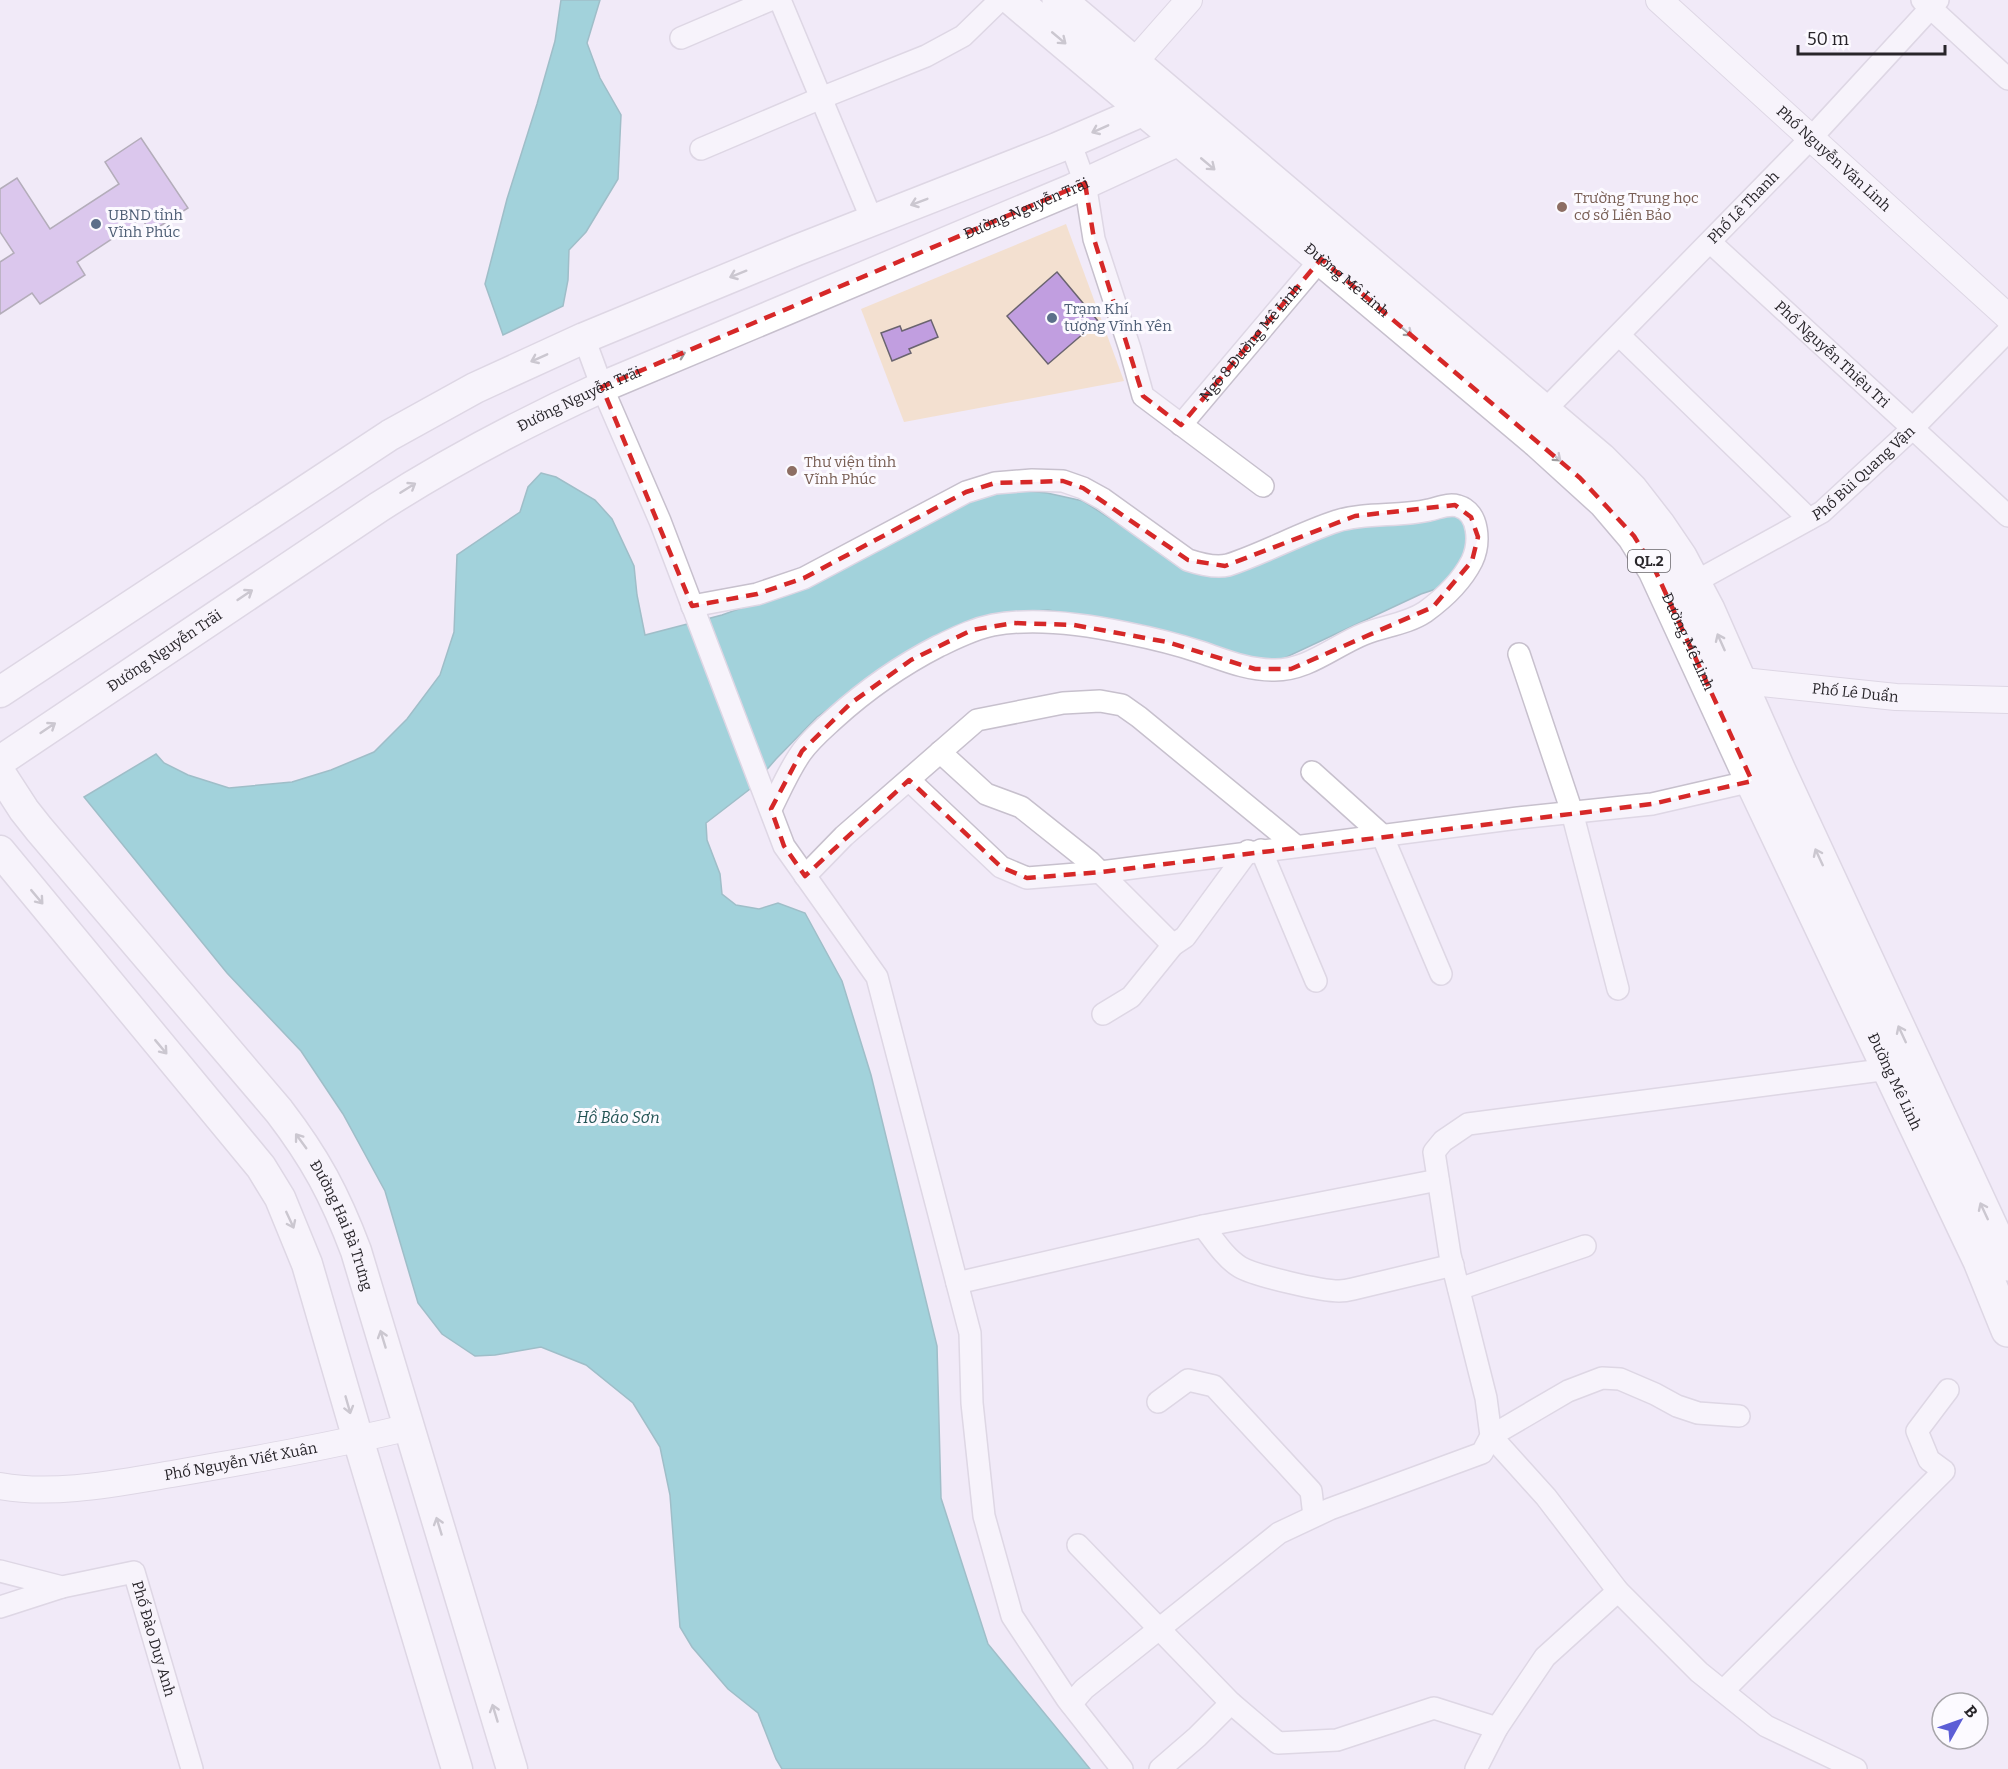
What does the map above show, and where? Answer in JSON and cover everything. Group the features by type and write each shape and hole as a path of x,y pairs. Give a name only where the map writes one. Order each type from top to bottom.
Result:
{"main road":[{"name":"Đường Mê Linh","path":"1014,0 1124,75 1173,97 1193,133 1321,259 1539,442 1605,502 1634,536 1655,570 1752,781 1980,1261 2008,1330"},
{"name":"Đường Mê Linh","path":"1059,0 1124,75 1144,110 1193,133 1544,411 1600,459 1631,490 1659,526 1680,557 1708,610 1738,681 2008,1264"},
{"path":"0,692 390,435 475,388 584,338 1070,142 1173,97"},
{"name":"Đường Nguyễn Trãi","path":"0,761 419,481 535,417 1085,183 1193,133"},
{"name":"Đường Hai Bà Trưng","path":"0,773 34,822 279,1111 305,1145 322,1173 345,1220 356,1251 512,1769"},
{"path":"0,851 266,1175 284,1208 308,1264 457,1769"}],"street":[{"path":"681,38 770,0"},
{"path":"780,0 872,220"},
{"path":"701,149 926,56 963,36 999,0"},
{"path":"1124,75 1189,0"},
{"name":"Phố Nguyễn Văn Linh","path":"1659,0 2008,317"},
{"path":"1931,3 2008,78"},
{"name":"Phố Lê Thanh","path":"1544,411 1811,138 1931,3"},
{"path":"1070,142 1085,183 1094,239 1131,349 1143,396 1263,486"},
{"name":"Phố Nguyễn Thiệu Tri","path":"1710,242 2008,516"},
{"name":"Ngõ 8 Đường Mê Linh","path":"1181,425 1321,259"},
{"name":"Phố Bùi Quang Vận","path":"1693,582 1822,512 1913,428 2008,331"},
{"path":"1619,335 1809,519"},
{"path":"584,338 602,387 660,521 784,846 877,977 970,1333 972,1403 984,1516 1012,1616 1071,1704 1122,1769"},
{"path":"693,610 757,594 804,578 966,492 995,483 1032,480 1063,481 1083,488 1103,499 1188,560 1225,566 1355,516 1427,511 1455,505 1464,508 1476,526 1478,537 1472,561 1461,577 1433,607 1419,616 1361,635 1310,662 1291,669 1255,669 1167,642 1123,632 1074,625 1040,622 1014,623 972,630 891,672 851,703 802,751 768,803"},
{"path":"1519,654 1572,812 1618,989"},
{"name":"Phố Lê Duẩn","path":"1703,675 1738,681 1896,697 2008,700"},
{"path":"805,876 844,836 977,720 1064,703 1100,701 1122,705 1296,846"},
{"path":"940,752 986,794 1021,807 1101,872 1173,945"},
{"path":"1312,772 1382,835 1441,974"},
{"path":"909,780 1001,867 1027,878 1101,872 1382,835 1652,804 1752,781"},
{"path":"1103,1014 1131,996 1173,945 1185,937 1255,851"},
{"path":"1255,851 1316,981"},
{"path":"1856,1769 1766,1725 1699,1672 1618,1591 1546,1497 1491,1436 1486,1398 1453,1265 1434,1152 1443,1141 1468,1124 1889,1069"},
{"path":"957,1283 1203,1226 1438,1180"},
{"path":"1203,1226 1240,1268 1259,1275 1325,1289 1339,1291 1353,1289 1453,1265"},
{"path":"1459,1289 1585,1246"},
{"path":"1071,1704 1084,1689 1279,1533 1330,1509 1482,1453 1491,1436 1568,1391 1602,1378 1620,1379 1677,1406 1698,1413 1739,1416"},
{"path":"1158,1402 1188,1380 1214,1386 1311,1491 1314,1516"},
{"path":"1723,1691 1944,1471 1929,1460 1917,1431 1948,1390"},
{"name":"Phố Nguyễn Viết Xuân","path":"0,1486 37,1490 71,1488 171,1474 410,1427"},
{"path":"1078,1545 1231,1703 1278,1743 1337,1740 1434,1708 1497,1728"},
{"name":"Phố Đào Duy Anh","path":"0,1571 62,1587 134,1572 192,1769"},
{"path":"0,1607 62,1587"},
{"path":"1476,1769 1497,1728 1545,1657 1618,1591"},
{"path":"1160,1769 1231,1703"}],"highlighted area":[{"path":"1085,183 1094,239 1143,396 1181,425 1321,259 1580,478 1634,536 1655,570 1752,781 1652,804 1101,872 1027,878 1001,867 909,780 805,876 784,846 771,809 802,751 851,703 911,660 972,630 1014,623 1074,625 1167,642 1255,669 1291,669 1433,607 1472,561 1478,537 1471,517 1455,505 1355,516 1225,566 1188,560 1083,488 1063,481 995,483 966,492 804,578 757,594 692,606 602,387"}],"shaded area":[{"path":"1066,224 1124,381 904,422 861,309"}],"water":[{"path":"561,0 600,0 587,43 600,78 621,115 618,179 586,232 569,250 568,280 563,306 503,335 485,284 507,199 555,41"},
{"name":"Hồ Bảo Sơn","path":"541,473 556,477 595,500 612,519 634,566 645,635 722,615 798,588 980,495 1015,490 1047,493 1083,501 1179,563 1217,574 1356,523 1449,512 1459,516 1467,524 1467,553 1445,586 1421,594 1278,661 1233,657 1146,626 1048,610 1001,614 900,658 817,717 750,789 706,823 707,840 720,874 722,894 736,905 759,909 778,903 805,913 842,981 871,1075 937,1346 941,1498 988,1644 1090,1769 782,1769 758,1713 728,1689 692,1647 680,1627 670,1495 660,1447 633,1403 586,1365 541,1347 475,1356 442,1334 418,1303 385,1191 343,1114 301,1051 227,973 84,797 156,754 164,763 188,775 229,788 292,782 331,770 374,752 407,719 440,675 454,632 457,555 520,512 528,487"}],"building":[{"name":"UBND tỉnh Vĩnh Phúc","path":"141,138 188,208 151,232 142,219 77,262 85,275 40,304 32,293 0,314 0,262 14,253 0,232 0,189 17,178 50,229 119,184 105,162"},
{"name":"Trạm Khí tượng Vĩnh Yên","path":"1057,272 1098,321 1048,364 1007,316"},
{"path":"931,320 938,337 909,349 911,353 892,361 881,333 900,326 902,331"}],"place":[{"name":"Trường Trung học cơ sở Liên Bảo","path":"1562,207"},
{"name":"UBND tỉnh Vĩnh Phúc","path":"96,224"},
{"name":"Trạm Khí tượng Vĩnh Yên","path":"1052,318"},
{"name":"Thư viện tỉnh Vĩnh Phúc","path":"792,471"}]}
